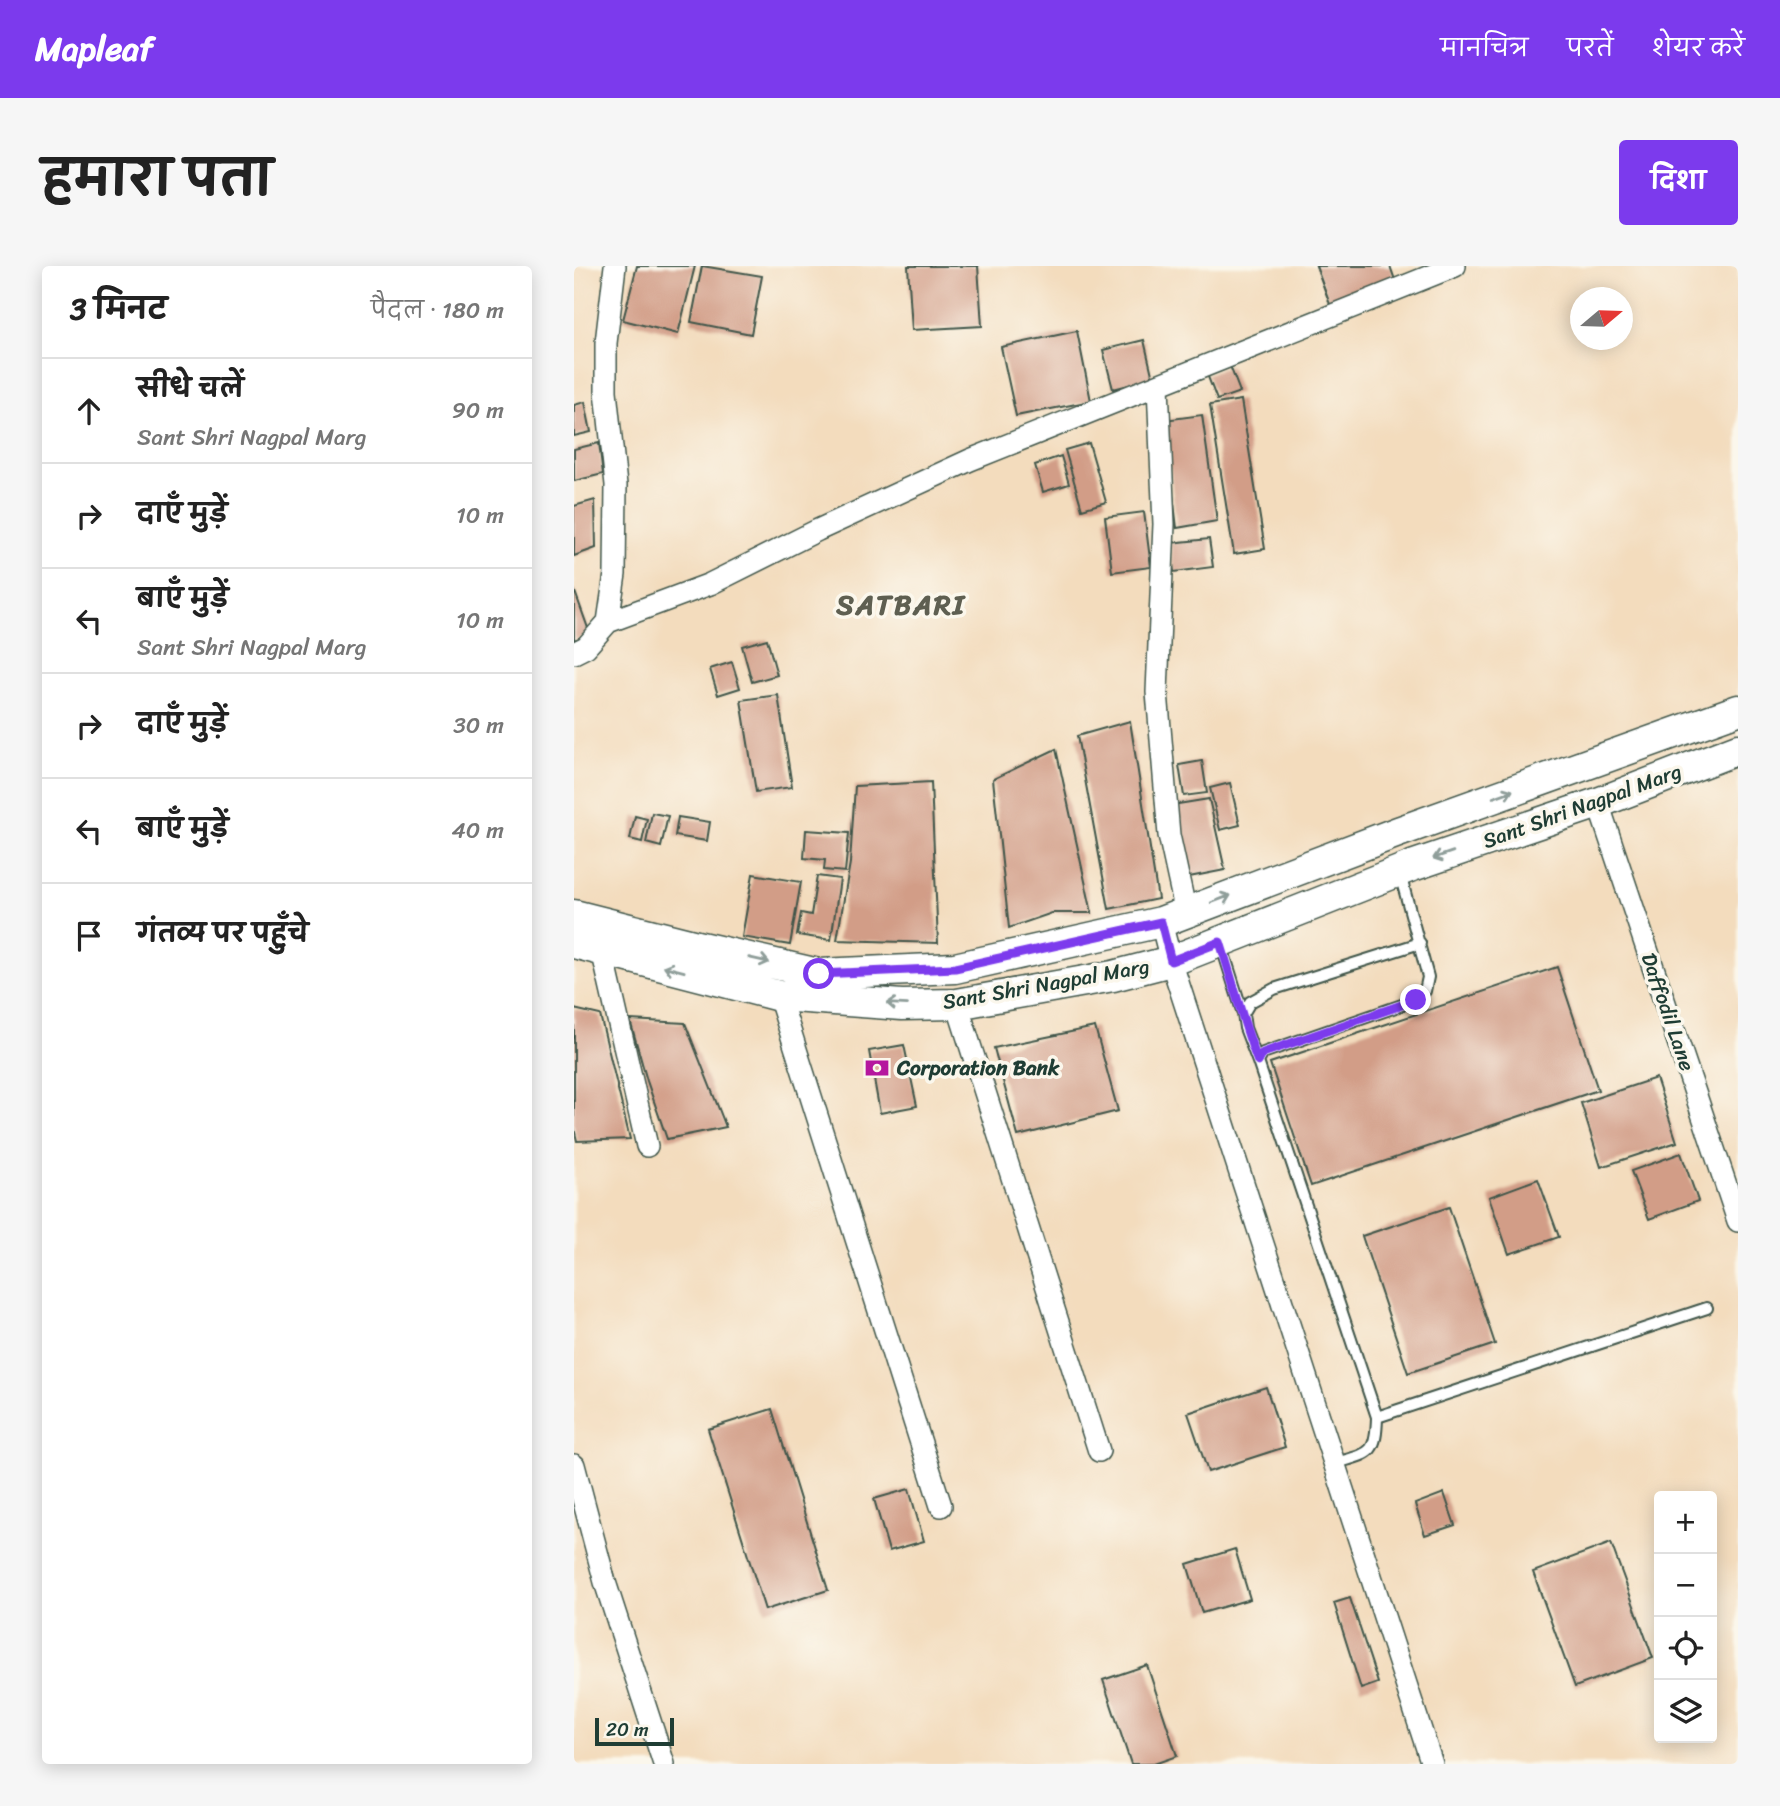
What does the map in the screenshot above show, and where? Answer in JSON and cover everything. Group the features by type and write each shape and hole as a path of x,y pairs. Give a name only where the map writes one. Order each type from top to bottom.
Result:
{"main road":[{"name":"Sant Shri Nagpal Marg","path":"574,915 819,974 955,968 1174,918 1398,832 1738,710"},
{"name":"Sant Shri Nagpal Marg","path":"588,946 779,996 902,1005 957,1004 1114,976 1171,961 1399,871 1598,803 1738,749"}],"street":[{"path":"608,622 615,574 615,485 606,391 606,343 615,266"},
{"path":"574,653 586,647 608,622 710,584 818,530 970,460 1455,266"},
{"path":"1158,386 1164,524 1157,692 1174,918 1171,961 1432,1764"},
{"name":"Daffodil Lane","path":"1598,803 1738,1221"},
{"path":"588,946 647,1146"},
{"path":"779,996 941,1506"},
{"path":"957,1004 1099,1451"},
{"path":"574,1465 605,1582 664,1764"}],"lane":[{"path":"1258,1062 1263,1053 1416,1000 1425,991 1428,977 1399,871"},
{"path":"1220,942 1245,1028 1377,1416 1377,1440 1367,1454 1336,1463"},
{"path":"1243,1014 1250,1002 1274,989 1420,943"},
{"path":"1377,1416 1707,1308"}],"building":[{"path":"637,266 695,266 678,334 623,320"},
{"path":"702,266 762,276 751,334 691,322"},
{"path":"908,266 978,266 982,326 912,330"},
{"path":"1316,266 1390,266 1396,283 1331,307"},
{"path":"1077,331 1091,401 1016,416 1001,347"},
{"path":"1144,340 1153,379 1113,389 1103,350"},
{"path":"1230,366 1240,392 1217,400 1207,374"},
{"path":"1241,400 1265,549 1234,554 1210,405"},
{"path":"585,402 591,432 574,436 574,405"},
{"path":"1202,415 1217,521 1177,528 1164,420"},
{"path":"599,443 603,474 574,481 574,449"},
{"path":"1089,443 1106,502 1082,509 1065,450"},
{"path":"1061,456 1069,484 1043,492 1035,465"},
{"path":"595,500 596,548 574,556 574,506"},
{"path":"1144,512 1151,567 1112,572 1105,517"},
{"path":"1209,539 1213,567 1174,572 1170,543"},
{"path":"574,589 590,634 574,640"},
{"path":"767,639 777,675 752,682 742,646"},
{"path":"732,662 740,688 718,695 710,669"},
{"path":"778,695 792,787 756,792 741,700"},
{"path":"1130,721 1158,899 1109,909 1077,736"},
{"path":"1056,749 1092,913 1052,913 1009,928 993,779"},
{"path":"1202,761 1207,793 1184,796 1179,765"},
{"path":"931,782 938,943 837,940 850,863 855,786"},
{"path":"1230,783 1240,825 1220,830 1210,788"},
{"path":"1209,799 1225,870 1184,878 1172,805"},
{"path":"652,813 668,816 661,847 646,843"},
{"path":"635,816 647,819 642,842 630,839"},
{"path":"678,817 710,822 707,841 675,836"},
{"path":"806,830 849,833 845,872 824,870 825,860 804,858"},
{"path":"753,874 801,882 790,945 742,937"},
{"path":"817,876 840,879 831,940 797,935 801,913 811,915"},
{"path":"1557,967 1598,1090 1311,1186 1270,1063"},
{"path":"574,1009 600,1015 630,1139 577,1141 574,1128"},
{"path":"630,1020 685,1023 726,1127 667,1139"},
{"path":"1095,1027 1118,1111 1018,1136 994,1048"},
{"path":"904,1045 917,1106 880,1113 869,1051"},
{"path":"1656,1078 1677,1142 1601,1167 1581,1103"},
{"path":"1681,1153 1698,1201 1649,1219 1631,1171"},
{"path":"1538,1179 1559,1237 1509,1254 1489,1197"},
{"path":"1449,1207 1495,1344 1408,1373 1362,1236"},
{"path":"1266,1387 1285,1447 1208,1472 1188,1413"},
{"path":"772,1409 828,1590 765,1610 708,1429"},
{"path":"909,1489 924,1541 889,1551 874,1499"},
{"path":"1444,1493 1455,1525 1425,1535 1415,1504"},
{"path":"1611,1543 1653,1658 1575,1687 1533,1572"},
{"path":"1235,1549 1250,1599 1202,1613 1187,1564"},
{"path":"1350,1598 1378,1683 1361,1689 1334,1603"},
{"path":"1147,1665 1177,1756 1154,1764 1131,1764 1103,1680"}],"place":[{"name":"Corporation Bank","path":"877,1068"}],"district":[{"name":"SATBARI","path":"901,604"}],"route":[{"path":"819,974 955,968 1161,922 1171,961 1220,942 1245,1028 1258,1062 1263,1053 1416,1000"}]}
